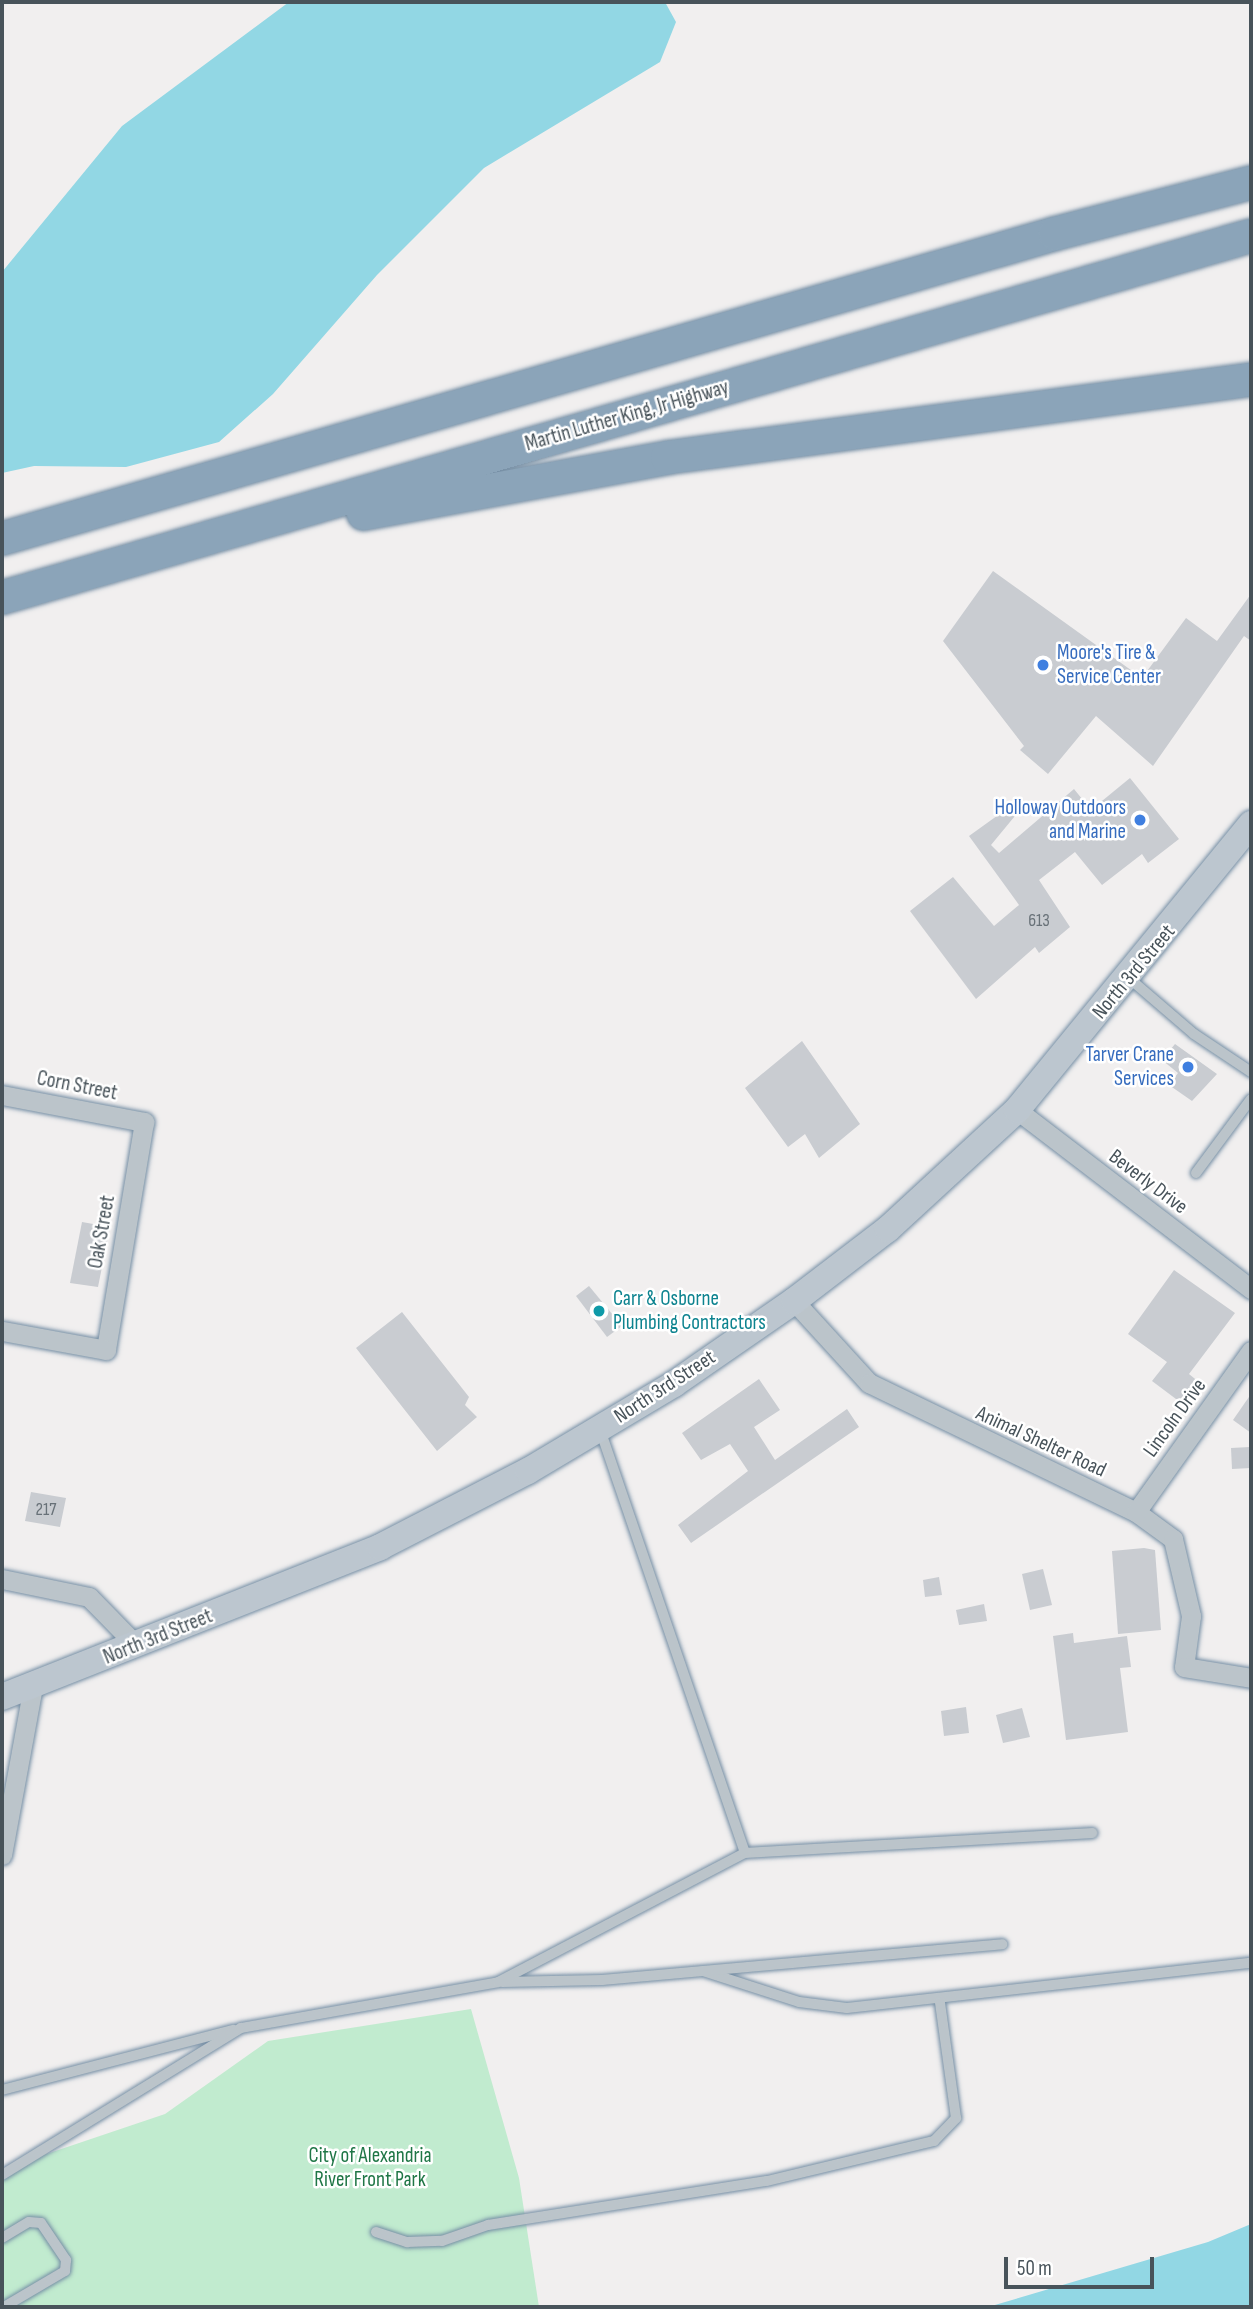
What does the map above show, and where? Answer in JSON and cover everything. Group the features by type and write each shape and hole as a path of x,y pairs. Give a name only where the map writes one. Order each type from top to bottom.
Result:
{"highway":[{"path":"1055,233 1251,161"},
{"path":"2,538 1055,233 1251,182"},
{"name":"Martin Luther King, Jr Highway","path":"2,597 1251,235"},
{"path":"202,541 667,457 1251,379"}],"main road":[{"name":"North 3rd Street","path":"2,1697 380,1547 600,1429 794,1301 888,1229 1017,1110 1130,979 1251,824"}],"street":[{"name":"Corn Street","path":"2,1095 144,1122"},
{"name":"Beverly Drive","path":"1017,1110 1251,1289"},
{"name":"Oak Street","path":"2,1331 106,1350 144,1122"},
{"name":"Animal Shelter Road","path":"794,1301 870,1383 1136,1512 1173,1539 1185,1573 1191,1616 1184,1667 1251,1678"},
{"name":"Lincoln Drive","path":"1136,1512 1251,1351"},
{"path":"2,1579 89,1597 135,1645"},
{"path":"2,1855 33,1686"}],"lane":[{"path":"1130,979 1194,1034 1251,1072"},
{"path":"1196,1173 1251,1099"},
{"path":"600,1429 745,1853"},
{"path":"498,1982 745,1853 1092,1833"},
{"path":"2,2090 241,2028 498,1982 703,1971 1002,1944"},
{"path":"703,1971 799,2002 847,2008 940,2003 1251,1963"},
{"path":"376,2232 407,2242 442,2241 488,2225 767,2180 934,2141 956,2118 940,2003"},
{"path":"2,2175 241,2028"},
{"path":"2,2238 29,2222 41,2223 66,2260 65,2271 4,2307"}],"green space":[{"name":"City of Alexandria River Front Park","path":"471,2009 519,2178 539,2307 2,2307 2,2169 165,2114 268,2041"}],"water":[{"path":"289,2 665,2 676,22 660,62 484,168 377,275 273,394 219,442 126,467 34,466 2,473 2,272 122,126"},
{"path":"1251,2224 1251,2307 988,2307 1208,2242"}],"building":[{"name":"Moore's Tire & Service Center","path":"993,571 1142,678 1186,618 1217,641 1251,594 1251,641 1244,636 1153,766 1096,716 1048,774 1020,750 1024,746 943,641"},
{"path":"1130,778 1179,839 1148,863 1142,854 1102,885 1075,852 1039,880 1070,927 1039,953 1035,947 976,999 910,911 953,877 994,926 1019,905 969,836 1019,800 1024,805 991,845 999,853 1074,789 1091,810"},
{"path":"802,1041 860,1124 819,1158 805,1134 788,1147 745,1088"},
{"name":"Tarver Crane Services","path":"1175,1044 1217,1074 1192,1101 1169,1085 1178,1073 1162,1060"},
{"path":"82,1222 110,1227 98,1287 70,1283"},
{"path":"1174,1270 1235,1313 1189,1374 1200,1383 1184,1405 1152,1381 1167,1362 1128,1334"},
{"name":"Carr & Osborne Plumbing Contractors","path":"589,1286 622,1326 607,1337 576,1296"},
{"path":"402,1312 469,1397 465,1405 477,1417 437,1451 356,1348"},
{"path":"759,1379 780,1410 754,1427 775,1460 847,1409 859,1427 691,1543 678,1525 748,1471 730,1444 701,1460 682,1433"},
{"path":"1251,1394 1251,1433 1233,1420"},
{"path":"1250,1447 1251,1468 1232,1469 1231,1448"},
{"path":"31,1492 66,1498 60,1527 25,1521"},
{"path":"1144,1548 1155,1550 1161,1630 1118,1634 1112,1551"},
{"path":"1043,1569 1052,1605 1030,1610 1022,1574"},
{"path":"939,1577 942,1595 925,1597 923,1580"},
{"path":"984,1604 987,1621 959,1625 956,1610"},
{"path":"1073,1633 1074,1643 1127,1636 1131,1667 1120,1668 1128,1732 1066,1740 1053,1636"},
{"path":"966,1707 969,1733 944,1736 941,1711"},
{"path":"1022,1708 1030,1737 1003,1743 996,1715"}],"place":[{"name":"Moore's Tire & Service Center","path":"1043,665"},
{"name":"Holloway Outdoors and Marine","path":"1140,820"},
{"name":"Tarver Crane Services","path":"1188,1067"},
{"name":"Carr & Osborne Plumbing Contractors","path":"599,1311"}]}
